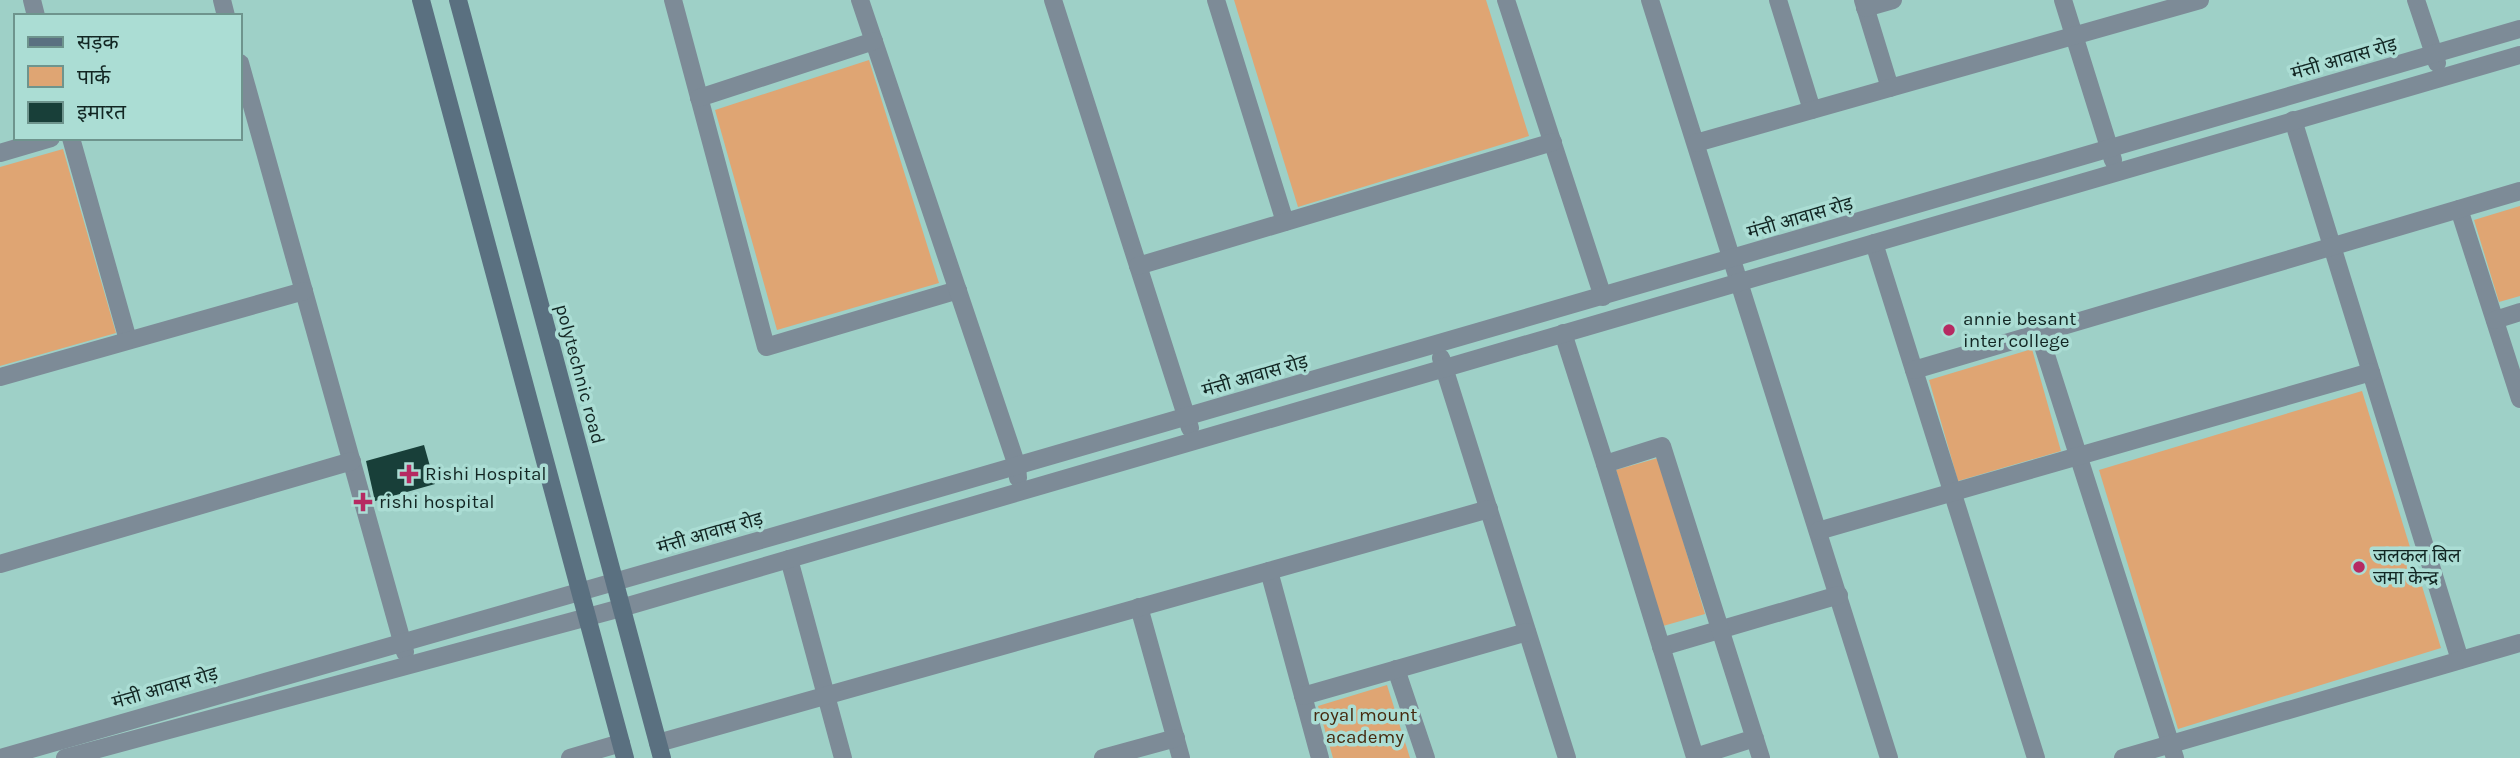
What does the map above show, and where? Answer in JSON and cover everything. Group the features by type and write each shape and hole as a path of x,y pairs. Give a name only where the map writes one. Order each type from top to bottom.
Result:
{"street":[{"path":"421,0 623,750 570,758"},
{"name":"polytechnic road","path":"458,0 660,751"},
{"path":"673,0 766,347 958,290"},
{"path":"860,0 1017,466 1019,492"},
{"path":"1053,0 1194,441"},
{"path":"1216,0 1284,222"},
{"path":"1506,0 1603,296"},
{"path":"1650,0 1889,758"},
{"path":"1778,0 1812,110"},
{"path":"1890,88 1864,4 1893,0"},
{"path":"2063,0 2116,172"},
{"path":"1696,143 2074,36 2154,6 2200,0"},
{"path":"2416,0 2433,54 2444,77"},
{"name":"मंत्ती आवास रोड़","path":"0,758 1437,345 2520,29"},
{"path":"699,98 874,41"},
{"path":"65,758 109,752 409,665 621,608 2520,55"},
{"path":"242,70 409,665"},
{"path":"2293,120 2460,660"},
{"path":"0,153 44,140"},
{"path":"72,140 128,340"},
{"path":"1138,266 1553,142"},
{"path":"1914,370 2520,191"},
{"path":"2459,209 2520,399"},
{"path":"1874,243 2036,758"},
{"path":"0,377 304,291"},
{"path":"2495,320 2520,312"},
{"path":"2039,333 2173,751"},
{"path":"1563,334 1694,758 1755,738"},
{"path":"1437,345 1567,758"},
{"path":"1818,531 2371,372"},
{"path":"1605,464 1662,446 1761,758"},
{"path":"0,564 352,461"},
{"path":"660,751 826,696 1489,509"},
{"path":"789,559 843,758"},
{"path":"1269,570 1321,758"},
{"path":"1661,647 1839,595"},
{"path":"1139,607 1181,758"},
{"path":"1303,696 1527,632"},
{"path":"2123,758 2173,751 2520,643"},
{"path":"1396,669 1426,758"},
{"path":"103,728 109,752"},
{"path":"1103,758 1176,738"}],"green space":[{"path":"1234,0 1486,0 1529,136 1298,207"},
{"path":"869,60 939,283 777,330 715,110"},
{"path":"63,149 116,333 0,366 0,167"},
{"path":"2520,206 2520,296 2499,302 2474,220"},
{"path":"2032,349 2061,451 1958,481 1929,380"},
{"path":"2362,391 2441,648 2178,729 2099,470"},
{"path":"1658,458 1705,614 1663,626 1616,470"},
{"name":"royal mount academy","path":"1387,685 1410,758 1333,758 1318,706"}],"building":[{"path":"424,445 435,484 375,501 366,461"}],"place":[{"name":"annie besant inter college","path":"1949,330"},
{"name":"Rishi Hospital","path":"409,474"},
{"name":"rishi hospital","path":"363,502"},
{"name":"जलकल बिल जमा केन्द्र","path":"2359,567"}]}
